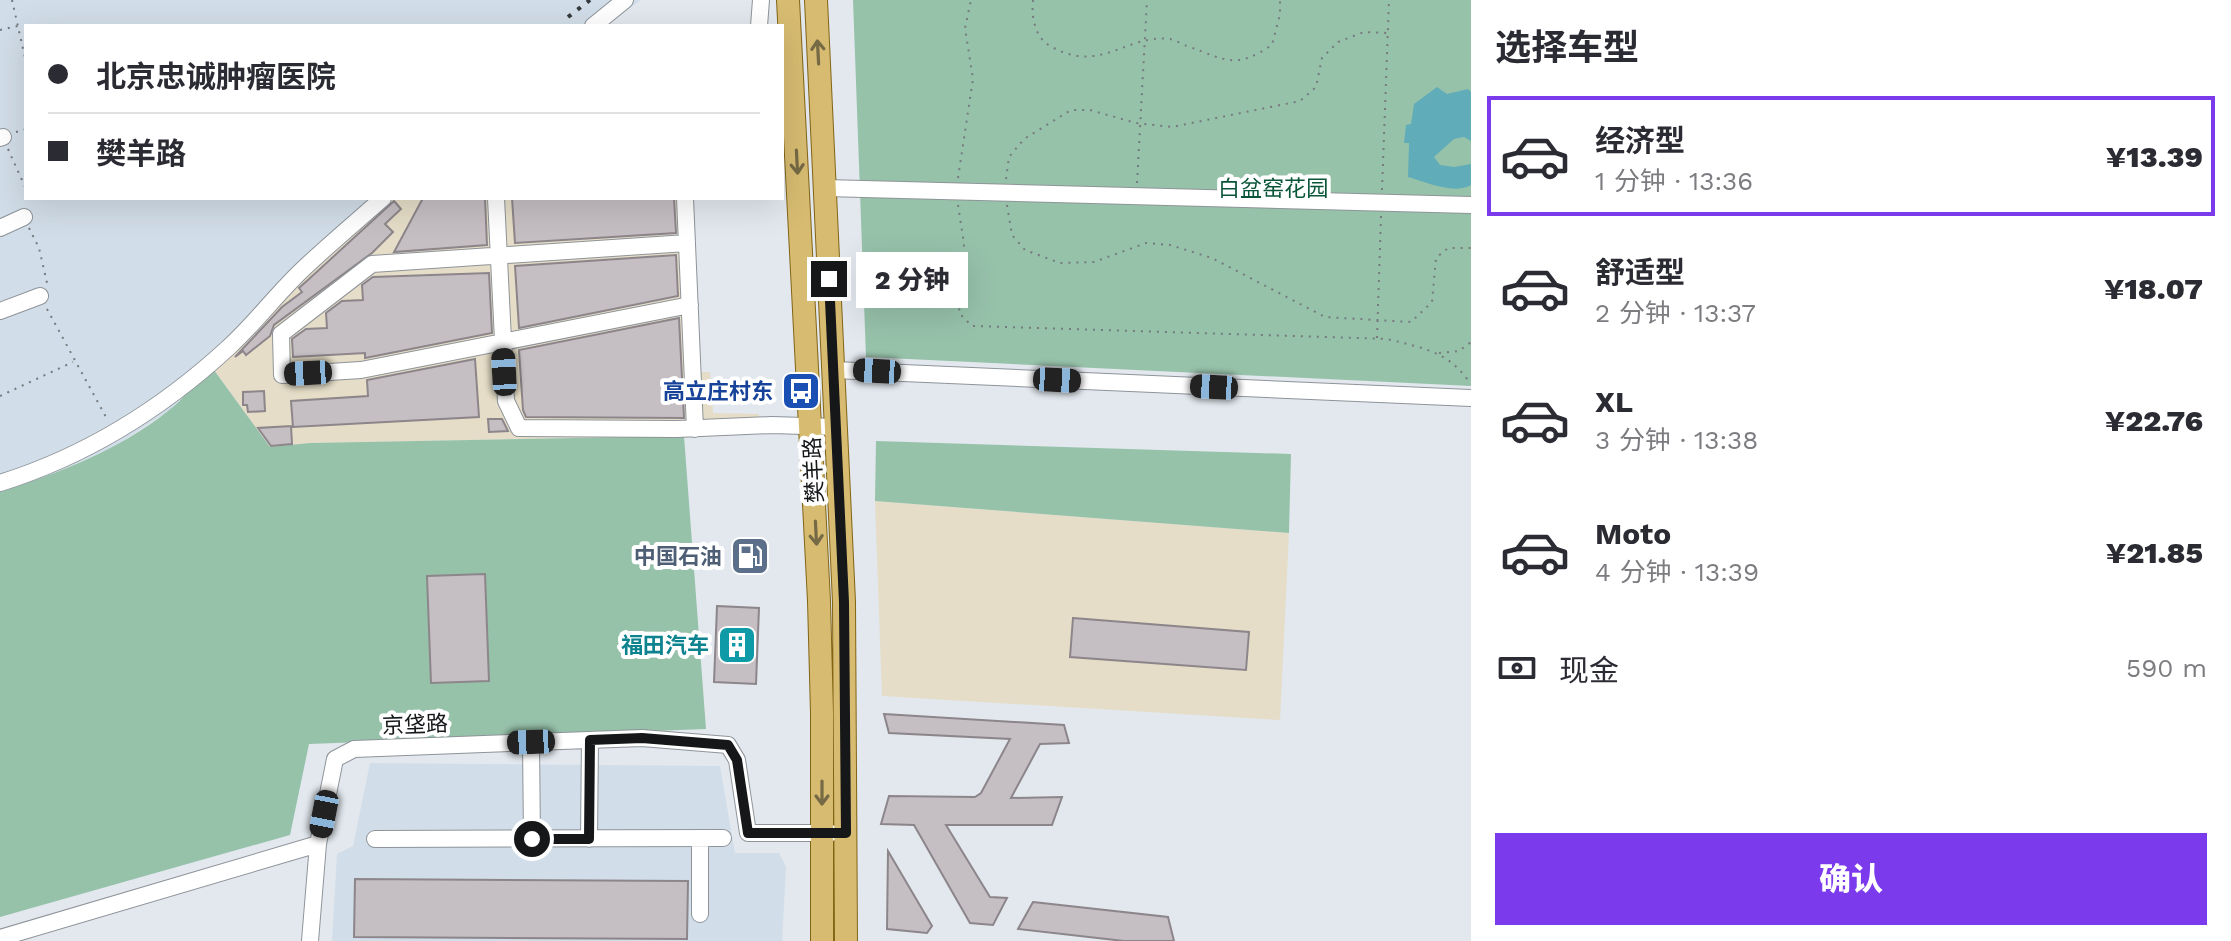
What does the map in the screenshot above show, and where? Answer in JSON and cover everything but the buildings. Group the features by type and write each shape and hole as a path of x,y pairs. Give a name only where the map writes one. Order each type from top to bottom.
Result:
{"main road":[{"name":"樊羊路","path":"788,0 787,81 810,426 821,685 822,941"},
{"name":"樊羊路","path":"816,0 844,602 846,941"}],"street":[{"path":"595,24 625,0"},
{"path":"759,24 761,0"},
{"path":"825,188 1471,205"},
{"path":"0,483 45,467 114,432 167,399 230,346 302,270 381,200"},
{"path":"496,200 506,401 519,428 836,427"},
{"path":"685,200 695,429"},
{"path":"0,228 24,217"},
{"path":"687,243 372,264 281,334 282,375 361,370 690,305"},
{"path":"0,311 40,296"},
{"path":"834,370 1468,398"},
{"name":"京垡路","path":"318,844 335,759 354,749 642,738 728,745 737,760 748,833 846,833"},
{"path":"589,839 590,740"},
{"path":"531,742 532,839"},
{"path":"700,838 700,914"},
{"path":"375,839 723,838"},
{"path":"0,938 318,844 310,941"}],"path":[{"path":"12,0 24,53"},
{"path":"971,0 965,28 973,79 957,191 964,244 959,313 972,326 1377,339 1438,353 1458,366 1467,379 1468,398"},
{"path":"1033,0 1031,15 1043,43 1071,57 1097,56 1145,41 1170,39 1227,61 1251,59 1272,45 1280,14 1280,0"},
{"path":"1136,196 1147,0"},
{"path":"1377,339 1389,0"},
{"path":"0,30 18,26"},
{"path":"24,130 2,138 24,185"},
{"path":"24,217 43,264 47,286 40,296 114,432"},
{"path":"1438,353 1459,351 1471,342"},
{"path":"0,396 74,361"}],"shaded area":[{"path":"0,0 641,0 607,24 24,24 24,200 385,200 211,366 170,410 115,446 47,477 0,492"},
{"path":"385,200 689,200 696,372 710,372 713,413 759,414 758,431 684,436 310,443 270,447 211,366"},
{"path":"875,501 1289,533 1280,720 882,696"},
{"path":"370,763 720,766 735,853 779,853 786,867 782,941 332,941 337,854 353,846"}],"green space":[{"name":"白盆窑花园","path":"853,0 1471,0 1471,386 866,357"},
{"path":"211,366 270,447 310,443 684,436 706,729 309,744 290,835 0,917 0,492 109,449 174,406"},
{"path":"876,441 1291,454 1289,533 875,501"}],"water":[{"path":"1437,87 1447,94 1468,89 1471,92 1471,141 1464,137 1454,139 1434,157 1440,165 1454,167 1471,164 1471,185 1464,188 1440,187 1408,177 1409,143 1404,143 1406,125 1411,124 1414,104"}],"railway":[{"path":"568,17 590,0"}],"place":[{"name":"高立庄村东","path":"801,391"},
{"name":"中国石油","path":"750,556"},
{"name":"福田汽车","path":"737,645"}],"route":[{"path":"532,839 589,839 590,740 642,738 728,745 737,760 748,833 846,833 844,602 829,279"}]}
